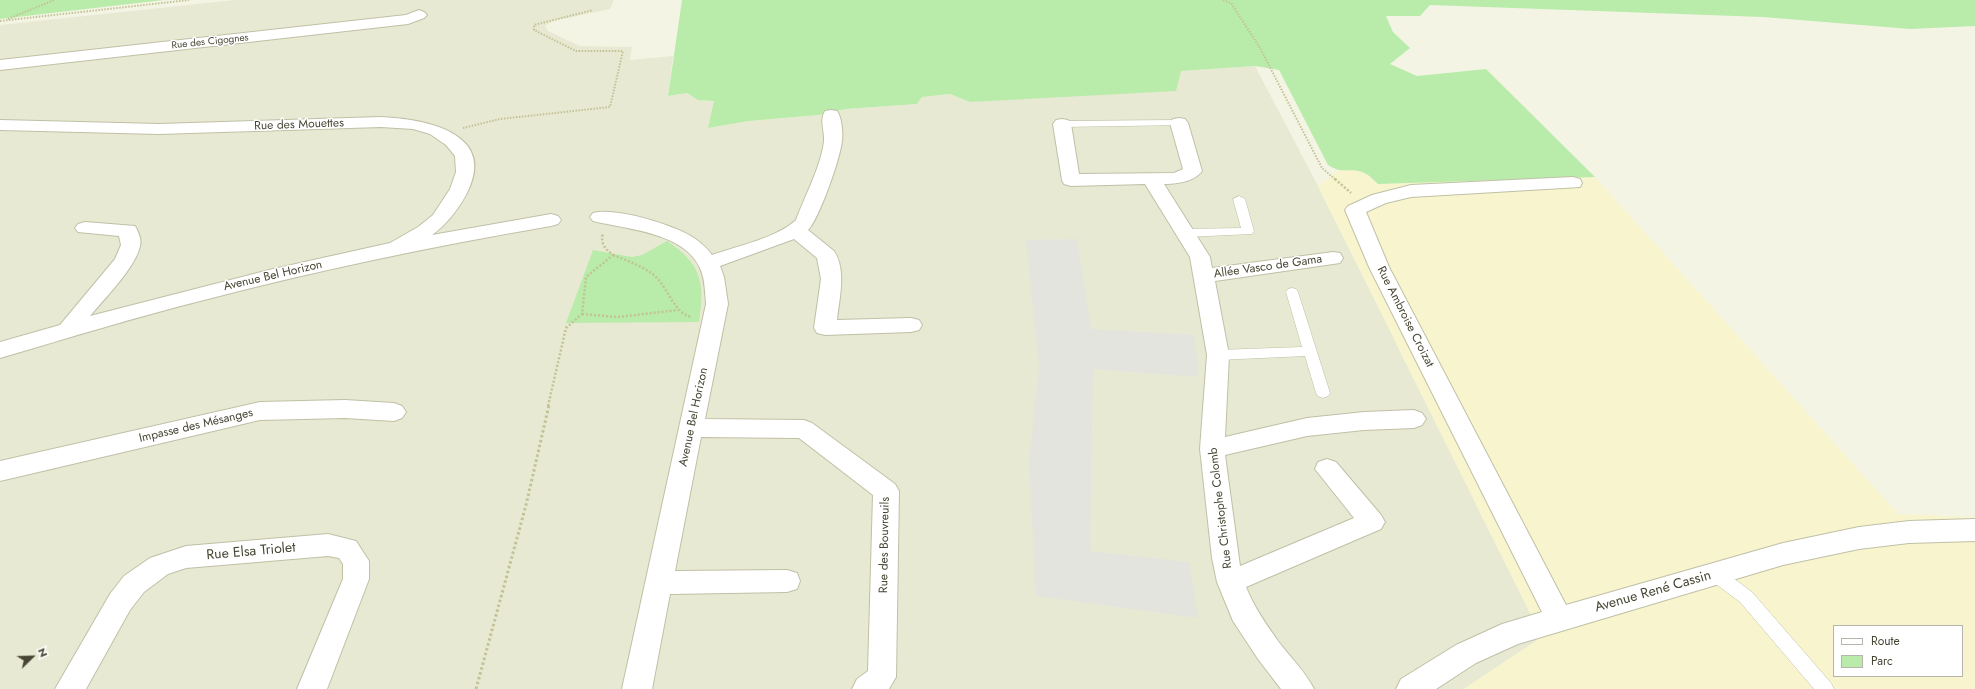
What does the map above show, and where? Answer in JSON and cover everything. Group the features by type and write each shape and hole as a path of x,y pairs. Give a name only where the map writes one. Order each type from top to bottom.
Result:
{"street":[{"name":"Rue des Cigognes","path":"0,65 408,19 419,15"},
{"path":"708,263 796,231 807,217 827,163 832,141 831,116"},
{"name":"Rue des Mouettes","path":"0,125 159,129 381,122 416,124 443,134 457,146 464,156 466,168 460,190 440,218 420,234 397,248"},
{"path":"1062,124 1071,180 1177,178 1193,171 1179,123"},
{"name":"Rue Christophe Colomb","path":"1151,178 1200,257 1218,355 1212,449 1225,558 1230,582 1244,612 1268,650 1299,689"},
{"path":"1365,206 1379,199 1411,191 1573,183"},
{"name":"Rue Ambroise Croizat","path":"1365,206 1355,210 1379,267 1559,618"},
{"name":"Avenue Bel Horizon","path":"605,217 630,221 665,231 694,248 708,263 714,280 717,304 637,689"},
{"name":"Avenue Bel Horizon","path":"0,350 68,329 224,287 397,248 550,220"},
{"path":"68,329 124,261 132,245 128,230 85,228"},
{"path":"796,231 827,256 831,280 825,328 911,325"},
{"name":"Allée Vasco de Gama","path":"1203,276 1285,266 1334,258"},
{"name":"Impasse des Mésanges","path":"0,471 260,411 345,409 394,412"},
{"path":"1212,449 1307,427 1364,421 1414,419"},
{"name":"Rue des Bouvreuils","path":"691,428 804,429 886,491 882,677 867,689"},
{"path":"1230,582 1372,522 1327,469"},
{"name":"Avenue René Cassin","path":"1411,689 1466,654 1512,633 1559,618 1783,554 1859,538 1909,532 1975,530"},
{"name":"Rue Elsa Triolet","path":"70,689 120,602 134,584 159,566 186,557 328,545 347,549 356,561 356,579 312,689"},
{"path":"659,583 786,581"}],"lane":[{"path":"1062,124 1179,123"},
{"path":"1186,233 1248,231 1239,199"},
{"path":"1292,292 1323,393"},
{"path":"1218,355 1310,351"},
{"path":"1715,574 1746,597 1825,689"}],"path":[{"path":"1,21 54,0"},
{"path":"1,21 189,0"},
{"path":"1223,0 1231,3 1260,48 1322,168 1365,206"},
{"path":"443,134 500,119 610,107 623,51 576,51 534,30 534,25 548,20 593,10"},
{"path":"605,217 601,239 604,248 613,255 644,267 649,271 668,290 678,310 688,317 714,320"},
{"path":"476,689 526,506 566,328 582,314 586,277 613,255"},
{"path":"582,314 597,318 617,318 678,310"}],"shaded area":[{"path":"235,0 614,0 610,9 553,21 545,26 548,31 580,46 632,47 630,60 673,56 668,96 687,93 698,100 715,101 708,128 749,121 818,115 846,109 917,104 922,97 950,94 970,102 1181,71 1255,66 1318,186 1542,637 1464,689 0,689 0,25"},
{"path":"1351,170 1364,172 1378,184 1595,177 1898,514 1975,517 1975,689 1464,689 1542,637 1318,186 1338,171"},
{"path":"1077,239 1091,329 1195,335 1198,377 1093,369 1090,551 1189,562 1198,618 1036,596 1029,462 1039,367 1026,240"}],"green space":[{"path":"0,0 164,0 0,19"},
{"path":"682,0 1975,0 1975,26 1910,29 1763,17 1430,5 1420,16 1386,16 1393,32 1410,48 1390,64 1417,76 1486,69 1595,177 1378,184 1362,172 1353,170 1338,170 1328,165 1279,70 1255,66 1181,71 1176,91 970,102 950,94 922,97 917,104 846,109 818,115 749,121 708,128 714,101 698,100 687,93 668,96"},
{"path":"667,241 679,249 688,258 694,266 698,276 701,285 701,308 699,322 566,323 593,250 632,257 642,255"}]}
